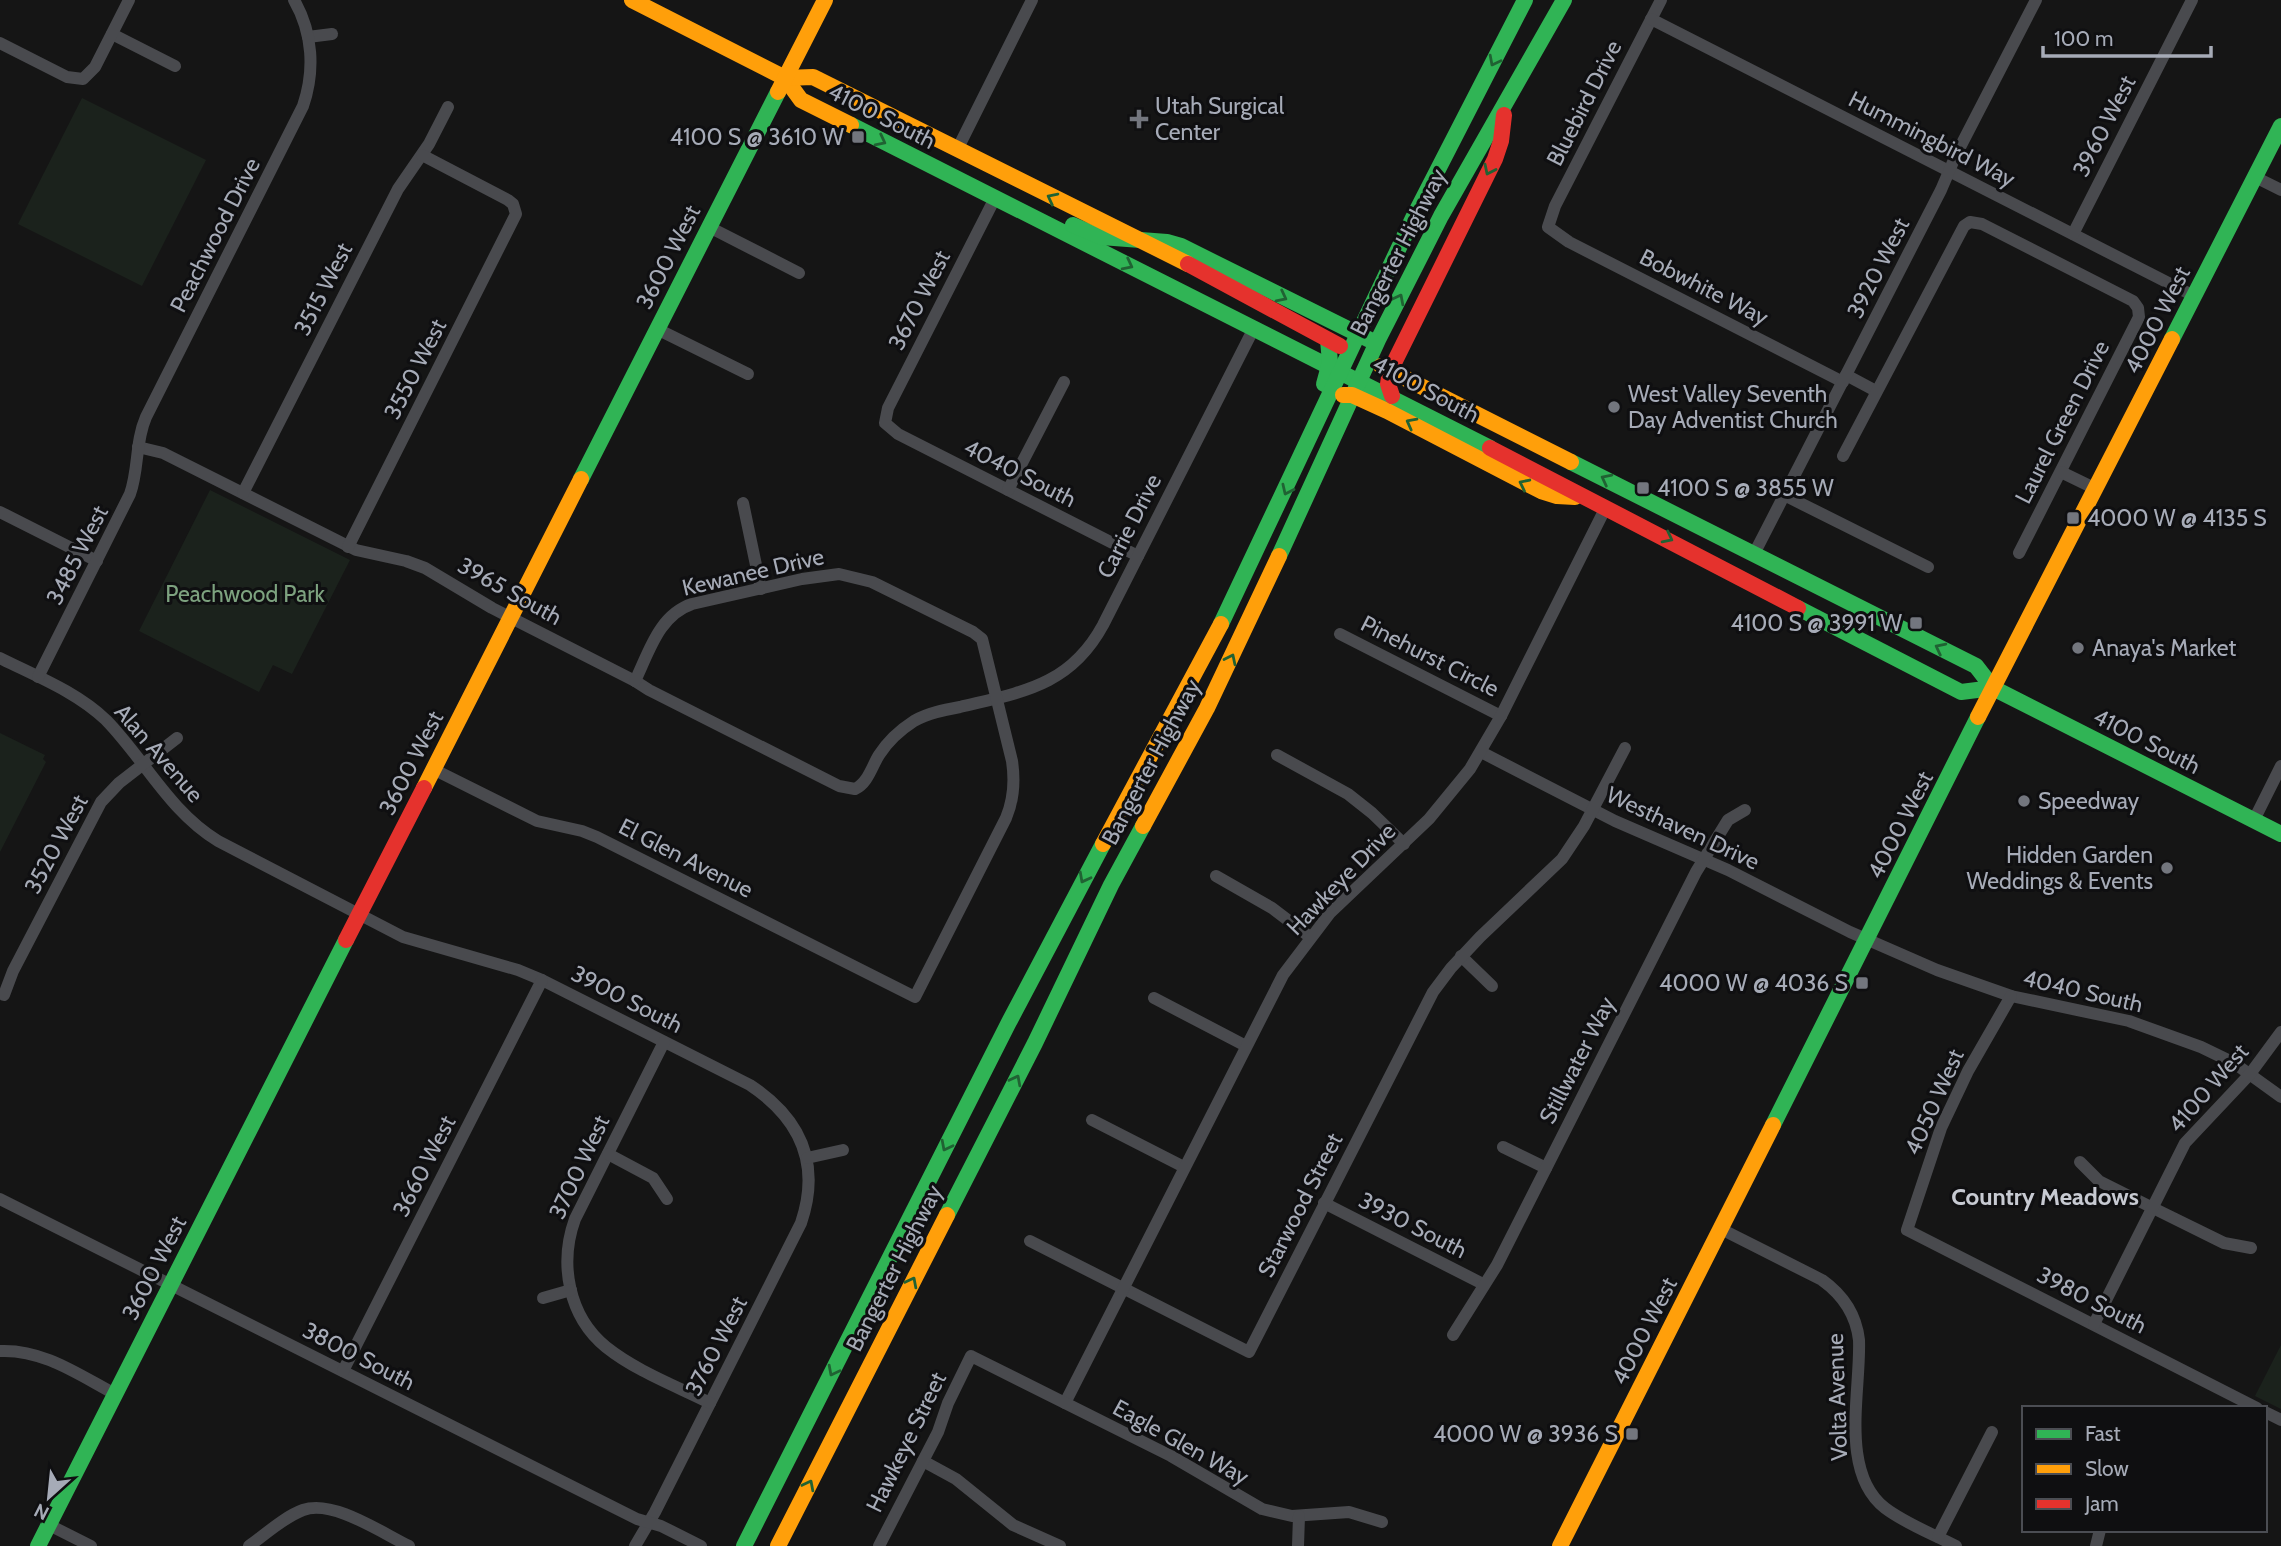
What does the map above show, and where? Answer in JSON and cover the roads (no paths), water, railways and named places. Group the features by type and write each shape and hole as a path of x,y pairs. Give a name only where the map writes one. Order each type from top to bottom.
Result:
{"main road":[{"path":"632,0 785,78"},
{"name":"3600 West","path":"38,1546 825,0"},
{"name":"Bangerter Highway","path":"744,1546 1008,1024 1125,800 1210,646 1266,535 1326,405 1336,368 1354,343 1413,218 1525,0"},
{"path":"1392,397 1388,384 1390,371 1495,159 1501,141 1511,66 1542,0"},
{"name":"Bangerter Highway","path":"778,1546 1035,1043 1111,885 1245,632 1368,360 1441,216 1564,0"},
{"name":"4100 South","path":"785,78 813,77 1201,271 1328,340 1354,343 1368,360 1976,666 1993,688 2281,834"},
{"name":"4100 South","path":"785,78 801,100 1336,368 1961,692 1993,688"},
{"name":"4000 West","path":"1560,1546 1993,688 2281,126"},
{"path":"914,157 956,165 1101,237 1167,242 1181,246 1354,343 1378,340"},
{"path":"1111,885 1111,861 1206,678 1214,619 1227,581 1325,382 1336,368 1328,340"},
{"path":"1326,405 1336,397 1352,395 1533,488 1557,496 1607,498 1629,504 1825,603 1863,609"}],"street":[{"path":"0,43 67,77 83,79 93,71 129,0"},
{"name":"Peachwood Drive","path":"138,447 146,417 299,115 310,78 311,58 303,17 294,0"},
{"path":"957,150 1032,0"},
{"name":"Bluebird Drive","path":"1548,227 1555,206 1661,0"},
{"name":"3920 West","path":"1754,554 2035,0"},
{"name":"3960 West","path":"2073,234 2192,0"},
{"name":"Hummingbird Way","path":"1651,19 2194,296"},
{"path":"112,34 175,66"},
{"path":"308,37 332,34"},
{"name":"3515 West","path":"243,493 398,189 422,155 448,107"},
{"name":"3550 West","path":"348,547 512,224 515,208 503,197 422,155"},
{"path":"2255,177 2281,190"},
{"name":"3670 West","path":"886,423 888,408 995,198"},
{"name":"Laurel Green Drive","path":"1876,390 1964,226 1970,222 1982,224 2133,301 2139,317 2019,553"},
{"path":"709,227 799,273"},
{"name":"Bobwhite Way","path":"1548,227 1569,242 1844,378 1876,390"},
{"name":"Carrie Drive","path":"855,789 863,783 888,742 909,724 937,712 1043,685 1080,658 1098,634 1254,328"},
{"path":"657,329 748,374"},
{"path":"1009,491 1063,382"},
{"path":"1843,456 1876,390"},
{"name":"4040 South","path":"886,423 898,434 1138,556"},
{"name":"3965 South","path":"138,447 158,450 348,547 363,553 419,565 649,690 839,786 855,789"},
{"name":"3485 West","path":"38,677 130,494 138,447"},
{"path":"2061,472 2096,489"},
{"path":"1784,495 1928,567"},
{"path":"743,503 761,589"},
{"name":"Hawkeye Drive","path":"1065,1403 1276,987 1310,937 1336,907 1404,844 1450,796 1481,752 1606,507"},
{"path":"0,512 97,561"},
{"name":"Kewanee Drive","path":"635,681 659,632 672,614 692,604 831,574 857,577 881,586 980,637 985,644 1014,770 1012,800 1006,818 915,997"},
{"name":"Pinehurst Circle","path":"1339,634 1501,716"},
{"name":"Alan Avenue","path":"0,658 71,694 99,714 171,802 205,834 359,915"},
{"name":"3520 West","path":"4,995 13,971 97,808 112,789 177,738"},
{"name":"Starwood Street","path":"1123,1288 1249,1352 1426,1005 1461,956 1554,868 1577,838 1625,748"},
{"name":"Westhaven Drive","path":"1481,752 1592,809 1868,939"},
{"path":"1277,755 1348,793 1404,844"},
{"path":"2253,820 2281,766"},
{"name":"El Glen Avenue","path":"433,769 537,821 597,837 915,997"},
{"name":"Stillwater Way","path":"1453,1335 1497,1265 1696,872 1728,820 1745,810"},
{"path":"1216,876 1272,908 1310,937"},
{"name":"3900 South","path":"359,915 421,944 507,966 542,980 750,1086 771,1099 794,1127 807,1158"},
{"name":"4040 South","path":"1868,939 1937,970 2011,996 2129,1021 2219,1054 2281,1097"},
{"path":"1461,956 1492,986"},
{"name":"3660 West","path":"343,1371 542,980"},
{"name":"4050 West","path":"1907,1230 1941,1128 1968,1071 2011,996"},
{"path":"1154,998 1246,1046"},
{"name":"4100 West","path":"2094,1324 2185,1143 2250,1074 2281,1032"},
{"name":"3700 West","path":"664,1042 571,1230 566,1266 581,1317 606,1347 710,1403"},
{"path":"1092,1120 1184,1167"},
{"path":"1503,1147 1546,1168"},
{"path":"807,1158 843,1150"},
{"path":"608,1154 653,1178 667,1199"},
{"name":"3760 West","path":"635,1546 801,1223 809,1186 807,1158"},
{"path":"2080,1162 2099,1181 2224,1243 2251,1248"},
{"name":"3800 South","path":"0,1199 637,1519 661,1526 701,1546"},
{"name":"3930 South","path":"1324,1203 1483,1284"},
{"name":"Volta Avenue","path":"1721,1229 1822,1280 1835,1289 1847,1305 1859,1339 1856,1449 1863,1479 1886,1509 1956,1546"},
{"name":"3980 South","path":"1907,1230 2254,1406"},
{"path":"1030,1241 1123,1288"},
{"path":"543,1298 571,1290"},
{"path":"0,1352 16,1351 40,1356 115,1394"},
{"name":"Eagle Glen Way","path":"971,1356 1187,1465 1247,1503 1277,1514 1299,1516 1338,1511 1382,1522"},
{"name":"Hawkeye Street","path":"879,1546 923,1461 971,1356"},
{"path":"1938,1537 1992,1432"},
{"path":"923,1461 956,1479 1013,1525 1060,1546"},
{"path":"249,1546 295,1513 314,1507 342,1513 409,1546"},
{"path":"1298,1546 1299,1516"},
{"path":"49,1525 91,1546"}],"place":[{"name":"Utah Surgical Center","path":"1139,119"},
{"name":"4100 S @ 3610 W","path":"858,137"},
{"name":"West Valley Seventh Day Adventist Church","path":"1614,407"},
{"name":"4100 S @ 3855 W","path":"1643,488"},
{"name":"4000 W @ 4135 S","path":"2073,518"},
{"name":"4100 S @ 3991 W","path":"1916,623"},
{"name":"Anaya's Market","path":"2078,648"},
{"name":"Speedway","path":"2024,801"},
{"name":"Hidden Garden Weddings & Events","path":"2167,868"},
{"name":"4000 W @ 4036 S","path":"1862,983"},
{"name":"4000 W @ 3936 S","path":"1632,1434"}],"district":[{"name":"Country Meadows","path":"2045,1196"}],"park label":[{"name":"Peachwood Park","path":"245,594"}]}
